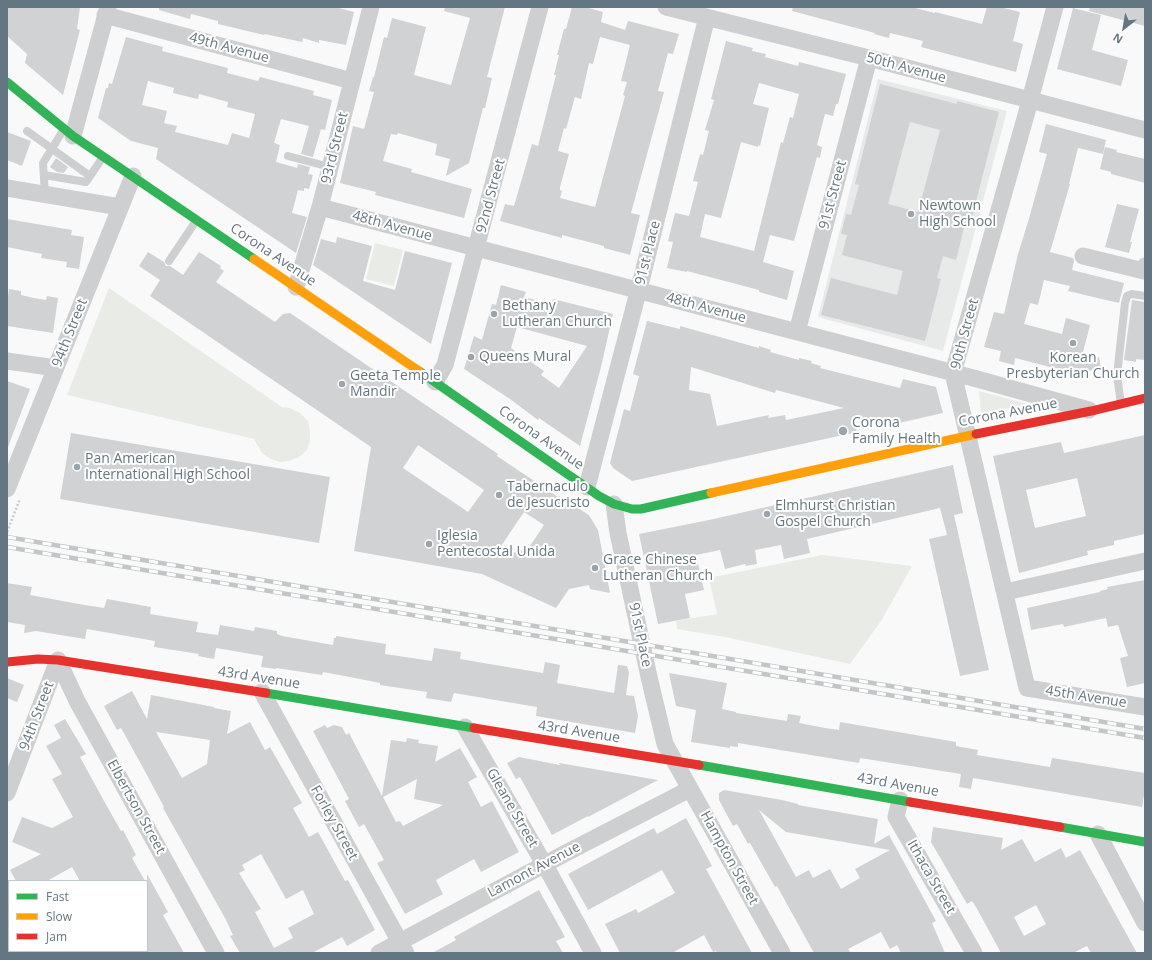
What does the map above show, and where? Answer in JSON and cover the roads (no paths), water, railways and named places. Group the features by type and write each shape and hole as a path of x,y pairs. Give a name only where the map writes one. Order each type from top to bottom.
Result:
{"street":[{"name":"93rd Street","path":"296,287 320,207 371,7"},
{"name":"92nd Street","path":"435,382 445,365 540,7"},
{"name":"50th Avenue","path":"666,7 1145,130"},
{"name":"90th Street","path":"1027,688 953,373 1030,100 1054,7"},
{"name":"49th Avenue","path":"107,11 352,81"},
{"path":"69,133 107,11"},
{"name":"91st Place","path":"587,487 707,17"},
{"name":"91st Street","path":"798,332 869,58"},
{"name":"Corona Avenue","path":"7,82 69,133 103,157 435,382 599,496 614,504 632,509 968,435 1091,411 1145,398"},
{"name":"94th Street","path":"14,494 56,368 133,176"},
{"path":"7,188 120,207"},
{"name":"48th Avenue","path":"320,207 953,373 1091,411"},
{"path":"1083,256 1144,271 1145,266"},
{"path":"7,360 56,368"},
{"name":"91st Place","path":"614,504 618,533 638,631 665,744 676,762"},
{"path":"1005,592 1145,561"},
{"name":"43rd Avenue","path":"7,662 38,659 58,660 262,692 1145,842"},
{"name":"94th Street","path":"7,794 58,660"},
{"name":"Elbertson Street","path":"58,660 77,701 216,953"},
{"name":"45th Avenue","path":"1027,688 1145,707"},
{"name":"Forley Street","path":"262,692 403,947"},
{"name":"Gleane Street","path":"466,727 593,953"},
{"name":"Hampton Street","path":"676,762 782,953"},
{"name":"Lamont Avenue","path":"379,953 403,947 544,865 666,800 690,789"},
{"name":"Ithaca Street","path":"900,800 896,816 974,953"},
{"path":"1098,834 1145,923"}],"lane":[{"path":"26,130 90,176"},
{"path":"45,194 43,163 52,149 69,133"},
{"path":"288,156 330,167"},
{"path":"44,175 86,182 103,157"},
{"path":"169,261 197,220"},
{"path":"1121,404 1117,375 1125,303 1127,296 1132,294 1145,296"}],"railway":[{"path":"7,537 1145,729"},
{"path":"7,547 1145,738"}],"place":[{"name":"Newtown High School","path":"911,214"},
{"name":"Bethany Lutheran Church","path":"494,314"},
{"name":"Korean Presbyterian Church","path":"1073,343"},
{"name":"Queens Mural","path":"471,357"},
{"name":"Geeta Temple Mandir","path":"342,384"},
{"name":"Corona Family Health","path":"843,431"},
{"name":"Pan American International High School","path":"77,467"},
{"name":"Tabernaculo de Jesucristo","path":"499,495"},
{"name":"Elmhurst Christian Gospel Church","path":"767,514"},
{"name":"Iglesia Pentecostal Unida","path":"429,544"},
{"name":"Grace Chinese Lutheran Church","path":"595,568"}]}
